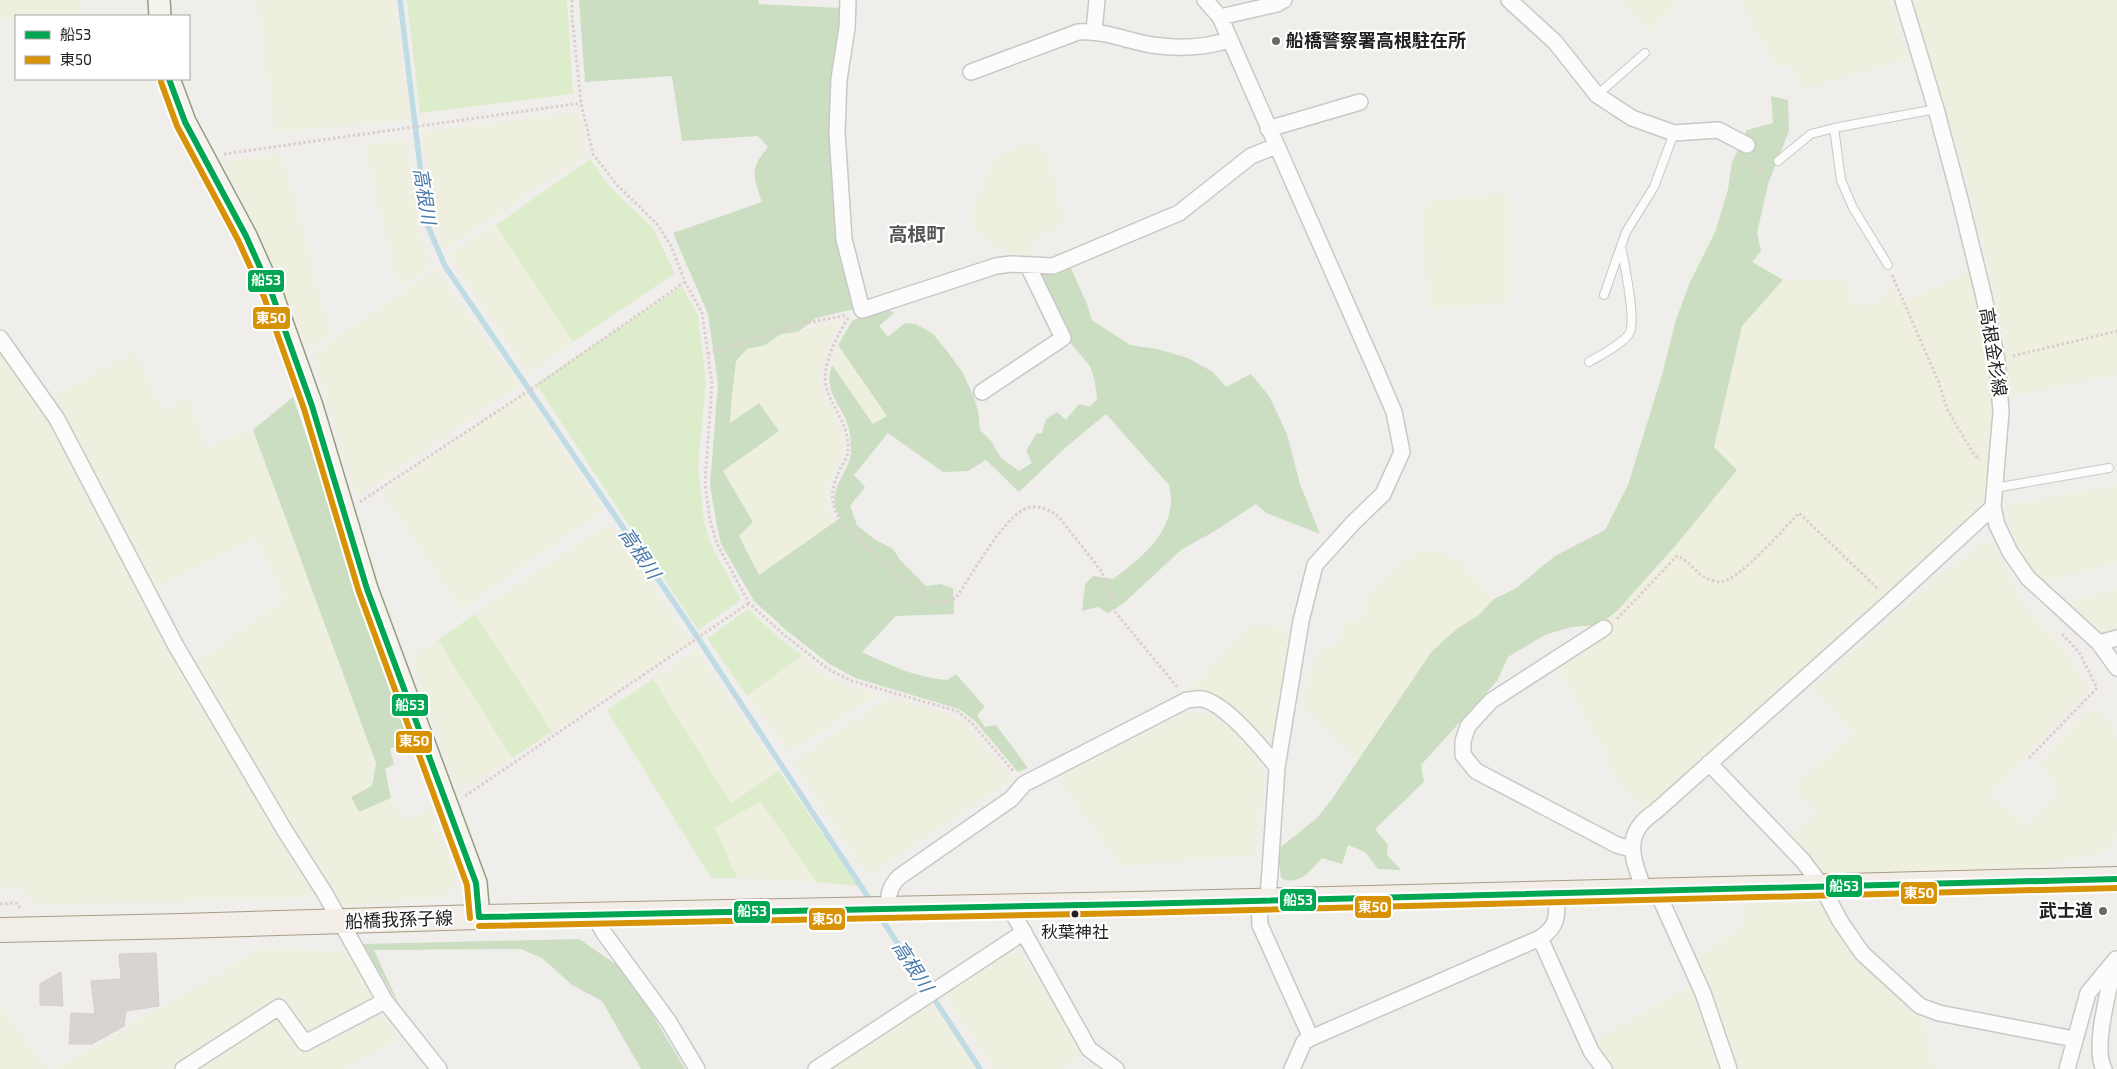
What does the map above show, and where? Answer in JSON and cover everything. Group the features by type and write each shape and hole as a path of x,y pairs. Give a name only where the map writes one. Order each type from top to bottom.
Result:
{"main road":[{"name":"船橋我孫子線","path":"0,930 2117,879"}],"street":[{"path":"159,0 160,15"},
{"path":"848,0 847,28 839,79 837,132 844,239 862,310 996,266 1011,264 1053,266 1179,213 1251,156 1276,146"},
{"path":"1094,31 1096,0"},
{"path":"1205,0 1220,17 1394,412 1402,452 1383,494 1353,523 1315,566 1301,622 1277,767 1260,925 1311,1038"},
{"path":"1220,17 1277,4 1284,0"},
{"path":"1509,0 1555,42 1597,94 1632,118 1674,133 1718,130 1747,145"},
{"name":"高根金杉線","path":"1903,0 1936,109 1984,296 1997,360 2001,412 1992,507 1997,525 2010,552 2028,578 2099,643 2117,668"},
{"path":"971,72 1078,32 1094,31 1152,45 1188,48 1212,45 1229,40"},
{"path":"169,80 185,122 246,236 272,294 312,406 368,589 476,883 479,917"},
{"path":"1268,129 1360,102"},
{"path":"982,392 1063,338 1028,266"},
{"path":"0,338 57,419 176,646 385,1001 439,1069"},
{"path":"1729,1069 1703,993 1631,849 1636,832 1645,818 1655,812 1890,602 1992,507"},
{"path":"1604,628 1491,701 1468,726 1463,741 1463,755 1476,770 1617,845 1631,849"},
{"path":"2099,643 2117,638"},
{"path":"888,909 888,894 892,885 899,877 1011,799 1024,784 1188,700 1201,699 1214,704 1257,742 1277,767"},
{"path":"1709,763 1803,861 1821,886 1840,921 1862,953 1920,1006 1939,1013 2074,1039"},
{"path":"1292,1069 1304,1042 1311,1038 1547,934 1555,924 1556,892"},
{"path":"1009,906 1089,1048 1116,1069"},
{"path":"594,915 604,933 669,1022 697,1069"},
{"path":"816,1069 1024,932"},
{"path":"1540,938 1591,1051 1604,1069"},
{"path":"2067,1069 2088,993 2116,956"},
{"path":"2104,1069 2101,1064 2100,1032 2116,956"},
{"path":"183,1069 279,1007 305,1044 385,1001"}],"lane":[{"path":"1597,94 1645,53"},
{"path":"1778,161 1811,134 1936,109"},
{"path":"1834,128 1841,180 1853,208 1888,265"},
{"path":"1604,295 1626,232 1654,187 1674,133"},
{"path":"1589,362 1623,340 1630,332 1628,281 1621,246"},
{"path":"1995,481 2109,468"}],"path":[{"path":"572,0 581,103 593,154 617,185 658,225 671,246 685,282 702,314 712,384 705,484 710,520 717,544 749,603 783,634 828,669 852,681 957,711 971,722 1024,784"},
{"path":"203,156 581,103"},
{"path":"1747,145 1758,172 1778,161"},
{"path":"1888,265 1908,306 1936,375 1947,409 1973,453 1995,481"},
{"path":"345,512 530,390 685,282"},
{"path":"708,354 797,325 850,314 836,338 825,375 826,386 846,429 848,452 832,486 834,511 842,524 922,596 934,602 946,602 956,598 1002,530 1022,510 1036,507 1050,510 1059,517 1102,572 1116,613 1188,700"},
{"path":"1997,360 2117,332"},
{"path":"1604,628 1620,616 1678,556 1709,580 1720,582 1730,578 1754,559 1799,512 1890,602"},
{"path":"448,808 749,603"},
{"path":"2029,758 2097,688 2079,652 2058,630"}],"green space":[{"path":"0,0 80,0 80,15 15,15 15,22 0,19"},
{"path":"257,0 393,0 411,120 276,132"},
{"path":"407,0 567,0 573,94 420,113"},
{"path":"579,0 758,0 759,4 842,8 832,77 832,194 836,238 854,309 816,318 798,332 781,334 765,345 747,349 736,361 730,423 759,403 779,431 723,471 753,522 739,536 759,575 840,518 835,507 834,498 836,489 848,465 851,449 846,421 830,384 832,365 873,424 887,416 838,345 852,321 883,306 894,313 879,326 888,337 905,323 916,324 933,334 963,373 978,410 980,430 991,441 1001,458 1019,471 1032,463 1026,451 1037,433 1042,433 1046,419 1057,412 1066,420 1079,404 1090,407 1097,399 1095,382 1090,366 1067,339 1037,272 1069,264 1092,320 1130,345 1157,349 1188,358 1213,372 1226,387 1251,374 1269,396 1287,434 1300,484 1320,534 1266,513 1256,504 1181,550 1124,603 1108,613 1098,607 1082,611 1085,584 1093,576 1113,579 1147,551 1164,527 1169,514 1171,500 1169,485 1106,414 1065,448 1019,492 986,460 968,471 943,472 888,433 854,475 865,487 850,506 857,525 874,539 893,549 900,560 926,586 940,584 953,588 954,614 896,616 862,652 893,666 925,677 947,680 956,674 985,707 977,715 985,727 996,725 1028,768 1018,772 974,720 959,709 855,678 828,663 786,630 754,601 721,544 710,485 718,383 708,314 673,233 762,202 756,186 754,173 758,162 768,147 758,136 682,141 672,76 585,82"},
{"path":"1624,0 1679,0 1649,32"},
{"path":"1746,0 1890,0 1907,58 1806,89 1792,68 1773,62 1741,2"},
{"path":"1911,0 2117,0 2117,375 2006,397 2006,346 1972,196"},
{"path":"1771,96 1788,100 1789,131 1768,184 1757,233 1761,251 1752,262 1783,280 1742,326 1714,447 1737,470 1677,544 1617,611 1599,625 1571,627 1545,635 1508,657 1497,681 1421,765 1424,782 1375,829 1388,845 1387,855 1401,870 1378,869 1365,852 1348,845 1342,864 1322,858 1309,872 1299,879 1287,880 1281,878 1277,850 1317,818 1332,799 1432,651 1458,628 1479,615 1494,599 1515,589 1555,556 1605,530 1628,485 1662,375 1676,320 1690,282 1716,230 1728,189 1732,162 1747,130 1773,123"},
{"path":"578,112 586,156 444,249 434,224 422,132"},
{"path":"406,138 419,231 431,266 399,288 365,145"},
{"path":"1037,141 1049,162 1064,225 1030,240 1032,258 996,248 973,228 972,210 996,156"},
{"path":"282,154 330,335 308,349 257,230 224,162"},
{"path":"590,159 610,187 653,228 675,273 573,342 496,225"},
{"path":"1508,193 1508,302 1430,309 1421,213 1432,201"},
{"path":"496,225 573,342 529,373 448,255"},
{"path":"435,270 519,385 357,497 313,355"},
{"path":"1971,271 1989,369 1992,414 1988,479 1986,493 1980,506 1969,520 1704,762 1644,810 1608,767 1608,757 1559,668 1608,632 1599,625 1653,573 1737,470 1714,448 1742,326 1783,280 1846,280 1849,286 1850,298 1859,306 1874,304 1894,286 1902,302"},
{"path":"682,286 698,315 706,383 698,466 704,521 711,545 741,600 698,630 536,384"},
{"path":"841,321 831,337 819,378 821,389 842,430 844,451 827,488 825,499 834,524 759,576 739,536 723,471 779,431 730,423 736,361 747,349 765,345 781,334 798,332"},
{"path":"838,345 888,416 873,424 832,365"},
{"path":"135,351 163,411 187,398 206,447 253,430 376,763 372,786 352,796 359,811 391,798 402,820 431,810 457,880 440,898 342,906 292,839 194,665 285,599 256,538 152,589 47,400"},
{"path":"0,352 48,421 168,649 315,897 40,905 26,895 25,887 0,887"},
{"path":"524,392 603,510 462,608 382,493"},
{"path":"293,397 410,739 390,749 394,764 385,769 391,798 359,812 351,797 372,786 376,763 253,430"},
{"path":"2117,486 2117,562 2039,583 2013,544 2008,505"},
{"path":"608,524 691,641 552,732 475,614"},
{"path":"1993,541 2000,562 2027,610 2067,652 2089,690 1990,794 2027,827 2061,792 2040,763 2089,709 2101,713 2113,728 2117,743 2117,830 2115,838 2106,851 2026,869 1821,875 1788,839 1819,812 1793,787 1854,733 1812,689 1905,605 1980,545"},
{"path":"1436,550 1457,560 1494,599 1479,615 1458,628 1432,651 1359,761 1303,704 1311,669 1319,652 1338,642 1347,619 1361,620 1368,594 1415,553"},
{"path":"2117,589 2117,631 2098,637 2064,604"},
{"path":"748,609 779,638 802,655 747,696 707,638"},
{"path":"475,614 552,732 512,758 438,640"},
{"path":"1260,624 1289,632 1275,738 1259,737 1219,697 1189,691 1251,626"},
{"path":"438,640 512,758 459,792 411,656"},
{"path":"696,650 779,771 731,803 653,679"},
{"path":"802,655 824,674 846,685 877,695 789,752 747,696"},
{"path":"653,679 731,803 779,771 858,886 817,882 760,801 715,828 737,878 711,878 607,710"},
{"path":"889,697 951,715 964,723 1011,779 869,875 793,762"},
{"path":"1199,711 1216,715 1230,725 1255,755 1265,777 1254,855 1120,866 1060,778 1184,714"},
{"path":"760,800 817,882 737,878 715,828"},
{"path":"1823,902 1882,979 1920,1014 1935,1069 1735,1069 1695,960 1744,925 1746,903"},
{"path":"579,939 626,971 685,1069 641,1069 602,1001 572,985 542,958 521,949 374,950 400,1007 363,944"},
{"path":"261,949 349,952 373,990 371,1002 312,1032 305,1030 283,996 172,1069 56,1069"},
{"path":"1004,949 1010,957 1020,950 1083,1054 1059,1069 994,1069 942,991"},
{"path":"1691,986 1719,1069 1615,1069 1595,1040"},
{"path":"929,998 976,1069 823,1069"},
{"path":"0,1007 47,1069 0,1069"},
{"path":"379,1012 398,1039 344,1069 195,1069 274,1018 281,1019 304,1052"}],"building":[{"path":"156,953 159,1006 126,1011 124,1026 92,1044 69,1044 71,1013 95,1014 91,981 121,979 119,954"},
{"path":"61,972 63,1006 40,1005 40,984"}],"waterway":[{"name":"高根川","path":"400,0 427,224 445,266 690,626 872,903"},
{"name":"高根川","path":"879,915 980,1069"}],"transit line":[{"name":"船53","path":"169,80 185,122 246,236 272,294 312,406 367,589 476,883 479,917"},
{"name":"東50","path":"161,82 177,126 238,240 264,297 304,409 359,592 467,885 470,918"},
{"name":"船53","path":"479,917 1135,904 2117,879"},
{"name":"東50","path":"479,926 1135,913 2117,888"}],"place":[{"name":"船橋警察署高根駐在所","path":"1276,41"},
{"name":"武士道","path":"2103,911"},
{"name":"秋葉神社","path":"1075,914"}],"district":[{"name":"高根町","path":"917,234"}]}
